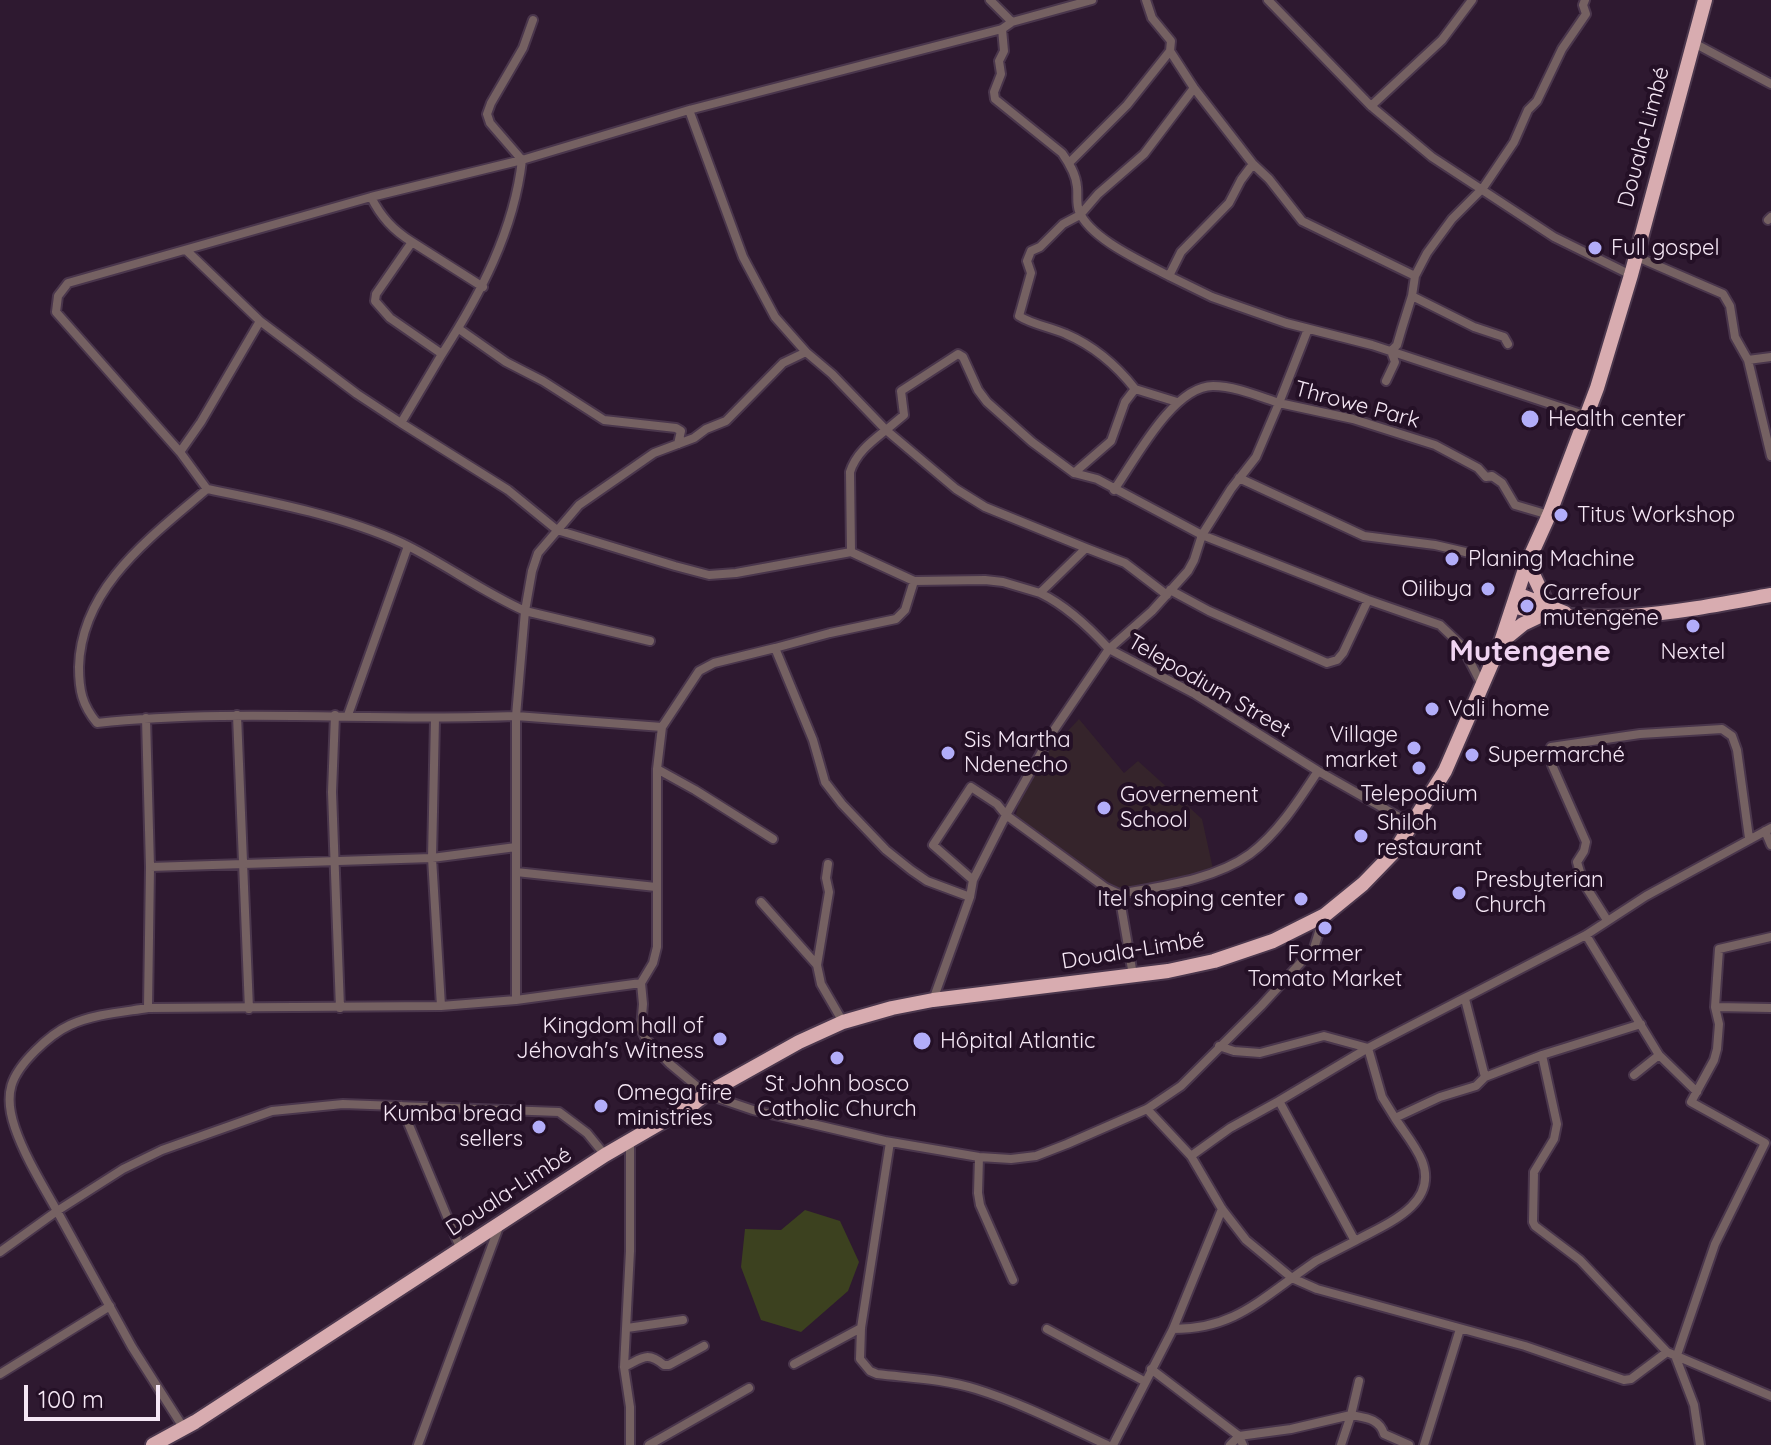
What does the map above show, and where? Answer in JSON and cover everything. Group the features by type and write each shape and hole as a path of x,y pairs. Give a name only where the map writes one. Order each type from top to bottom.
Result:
{"highway":[{"name":"Douala-Limbé","path":"153,1445 195,1422 605,1155 799,1042 843,1022 933,1000 1133,975 1214,961 1273,941 1325,915 1363,884 1395,851 1414,825 1445,771 1501,642 1529,559 1597,388 1631,275 1705,0"},
{"path":"1529,559 1546,609"},
{"path":"1515,600 1569,614 1598,616 1674,612 1771,595"},
{"path":"1501,642 1546,609"}],"street":[{"path":"990,0 1012,22"},
{"path":"650,641 525,611 493,596 408,546 310,513 207,489 180,452 56,312 58,296 68,283 371,197 522,160 689,110 1002,29 1012,22 1092,0"},
{"path":"1069,163 1127,105 1170,51 1171,41 1152,18 1146,0"},
{"path":"1268,0 1371,106 1432,157 1554,237 1631,275"},
{"path":"1371,106 1442,40 1472,0"},
{"path":"1391,351 1397,345 1415,276 1434,242 1483,188 1514,142 1562,49 1586,14 1585,0"},
{"path":"522,160 490,123 487,114 523,48 533,20"},
{"path":"1002,29 1004,51 999,61 1001,74 994,92 995,99 1062,153 1076,178 1080,215 1104,239 1212,297 1308,329 1391,351 1584,415"},
{"path":"1692,42 1771,84"},
{"path":"1170,51 1194,88 1253,164 1302,221 1415,276"},
{"path":"1177,402 1135,389 1110,361 1086,344 1019,316 1031,273 1027,261 1031,251 1040,247 1063,224 1080,215 1098,194 1144,154 1194,88"},
{"path":"689,110 743,257 775,317 806,352 934,473 985,507 1125,563 1169,593 1327,663 1337,660 1343,653 1368,600"},
{"path":"401,423 483,287 511,209 522,160"},
{"path":"1169,276 1181,252 1229,203 1253,164"},
{"path":"371,197 386,222 397,233 483,287"},
{"path":"412,242 376,294 375,301 390,318 442,354"},
{"path":"186,250 260,321 346,386 508,490 557,530 709,575 785,566 851,552 914,581 985,580 1056,600 1109,649 1054,730 973,880 970,897 933,1000"},
{"path":"1635,256 1723,294 1730,306 1735,337 1748,360 1771,456"},
{"path":"1412,296 1464,322 1504,337 1508,344"},
{"path":"180,452 260,321"},
{"path":"459,329 482,347 543,381 591,413 614,422 676,428 681,431 678,444"},
{"path":"1114,490 1177,402 1191,391 1210,386 1227,387 1279,403 1308,329"},
{"path":"1386,381 1395,362 1391,351"},
{"path":"516,1000 516,716 525,611 534,561 579,505 654,453 694,438 726,421 783,363 806,352"},
{"path":"851,552 850,472 853,461 866,446 904,415 901,391 958,354 963,357 987,402 1032,442 1074,473 1097,479 1202,535 1440,625 1462,646 1481,683"},
{"path":"1748,360 1771,357"},
{"path":"1074,473 1111,441 1125,402 1135,389"},
{"name":"Throwe Park","path":"1202,535 1256,457 1279,403 1353,419 1435,445 1478,468 1486,477 1492,476 1502,483 1515,505 1549,515"},
{"path":"1239,478 1364,536 1529,559"},
{"path":"207,489 152,536 104,588 86,623 80,643 81,697 86,710 97,723 237,715 435,719 516,716 662,727"},
{"name":"Telepodium Street","path":"1202,535 1194,560 1169,593 1109,649 1195,694 1318,771 1414,825"},
{"path":"348,715 408,546"},
{"path":"1040,593 1086,548"},
{"path":"914,581 905,610 896,619 714,663 699,671 662,727 657,769 657,947 653,963 641,983 641,1029 646,1039 670,1064 706,1094 778,1116 890,1142 979,1157 1011,1159 1036,1156 1147,1109 1181,1086 1203,1067 1219,1046 1314,948 1325,915"},
{"path":"775,648 813,740 825,782 842,804 886,850 911,870 927,881 970,897"},
{"path":"237,715 249,1009"},
{"path":"335,715 332,792 340,1008"},
{"path":"146,718 150,867 148,1008"},
{"path":"435,719 432,858 441,1006"},
{"path":"1607,920 1583,882 1577,862 1586,842 1552,765 1551,747 1640,734 1722,729 1728,732 1737,750 1749,838"},
{"path":"657,769 773,839"},
{"path":"973,880 937,850 933,842 971,787 1106,888 1119,894 1163,886 1233,865 1252,853 1278,826 1318,771"},
{"path":"1191,1156 1230,1128 1368,1048 1586,935 1749,838 1768,829 1771,845"},
{"path":"150,867 432,858 516,847"},
{"path":"828,864 826,878 829,892 817,965 821,984 843,1022"},
{"path":"516,872 656,887"},
{"path":"1119,894 1133,975"},
{"path":"761,902 817,965"},
{"path":"1586,935 1659,1055 1697,1092"},
{"path":"1700,1445 1694,1405 1676,1358 1715,1244 1768,1144 1691,1102 1717,1049 1719,1024 1715,1007 1719,949 1771,937"},
{"path":"183,1427 132,1347 27,1157 14,1125 9,1093 17,1069 45,1041 69,1025 148,1008 441,1006 516,1000 641,983"},
{"path":"1465,999 1485,1077"},
{"path":"1715,1007 1771,1008"},
{"path":"1395,1118 1440,1097 1476,1086 1485,1077 1542,1055 1641,1024"},
{"path":"1219,1046 1234,1051 1260,1053 1324,1036 1368,1048"},
{"path":"1173,1329 1196,1329 1236,1317 1316,1261 1407,1212 1417,1202 1422,1188 1423,1163 1382,1097 1368,1048"},
{"path":"1542,1055 1557,1124 1554,1139 1534,1172 1535,1226 1580,1260 1667,1352 1771,1396"},
{"path":"1634,1075 1659,1055"},
{"path":"1279,1101 1355,1241"},
{"path":"0,1252 123,1169 162,1150 272,1111 343,1104 559,1112 587,1133 605,1155"},
{"path":"401,1106 461,1250"},
{"path":"1147,1109 1191,1156 1222,1209 1246,1240 1292,1278 1317,1289 1525,1346 1624,1380 1631,1379 1667,1352"},
{"path":"890,1142 861,1328 860,1359 870,1371 974,1388 1110,1445 1173,1329 1222,1209"},
{"path":"630,1143 624,1367 630,1407 630,1445"},
{"path":"979,1157 980,1205 1013,1280"},
{"path":"418,1445 501,1223"},
{"path":"0,1374 110,1306"},
{"path":"627,1328 683,1320"},
{"path":"794,1364 861,1328"},
{"path":"1047,1329 1144,1381"},
{"path":"1424,1445 1460,1329"},
{"path":"624,1367 648,1356 669,1365 704,1346"},
{"path":"1151,1369 1241,1441"},
{"path":"1341,1445 1359,1381"},
{"path":"649,1445 749,1388"},
{"path":"1230,1445 1351,1415 1377,1422 1384,1434 1409,1445"}],"shaded area":[{"name":"Governement School","path":"1079,719 1124,773 1138,761 1202,819 1213,869 1167,885 1120,895 1015,818 1020,798 1049,751"}],"green space":[{"path":"805,1210 840,1221 859,1262 848,1291 801,1332 761,1320 741,1267 745,1229 781,1230"}],"place":[{"name":"Full gospel","path":"1595,248"},
{"name":"Health center","path":"1530,419"},
{"name":"Titus Workshop","path":"1561,515"},
{"name":"Planing Machine","path":"1452,559"},
{"name":"Oilibya","path":"1488,589"},
{"name":"Carrefour mutengene","path":"1527,606"},
{"name":"Nextel","path":"1693,626"},
{"name":"Vali home","path":"1432,709"},
{"name":"Village market","path":"1414,748"},
{"name":"Sis Martha Ndenecho","path":"948,753"},
{"name":"Supermarché","path":"1472,755"},
{"name":"Telepodium","path":"1419,768"},
{"name":"Governement School","path":"1104,808"},
{"name":"Shiloh restaurant","path":"1361,836"},
{"name":"Presbyterian Church","path":"1459,893"},
{"name":"Itel shoping center","path":"1301,899"},
{"name":"Former Tomato Market","path":"1325,928"},
{"name":"Kingdom hall of Jéhovah's Witness","path":"720,1039"},
{"name":"Hôpital Atlantic","path":"922,1041"},
{"name":"St John bosco Catholic Church","path":"837,1058"},
{"name":"Omega fire ministries","path":"601,1106"},
{"name":"Kumba bread sellers","path":"539,1127"}],"district":[{"name":"Mutengene","path":"1530,652"}]}
